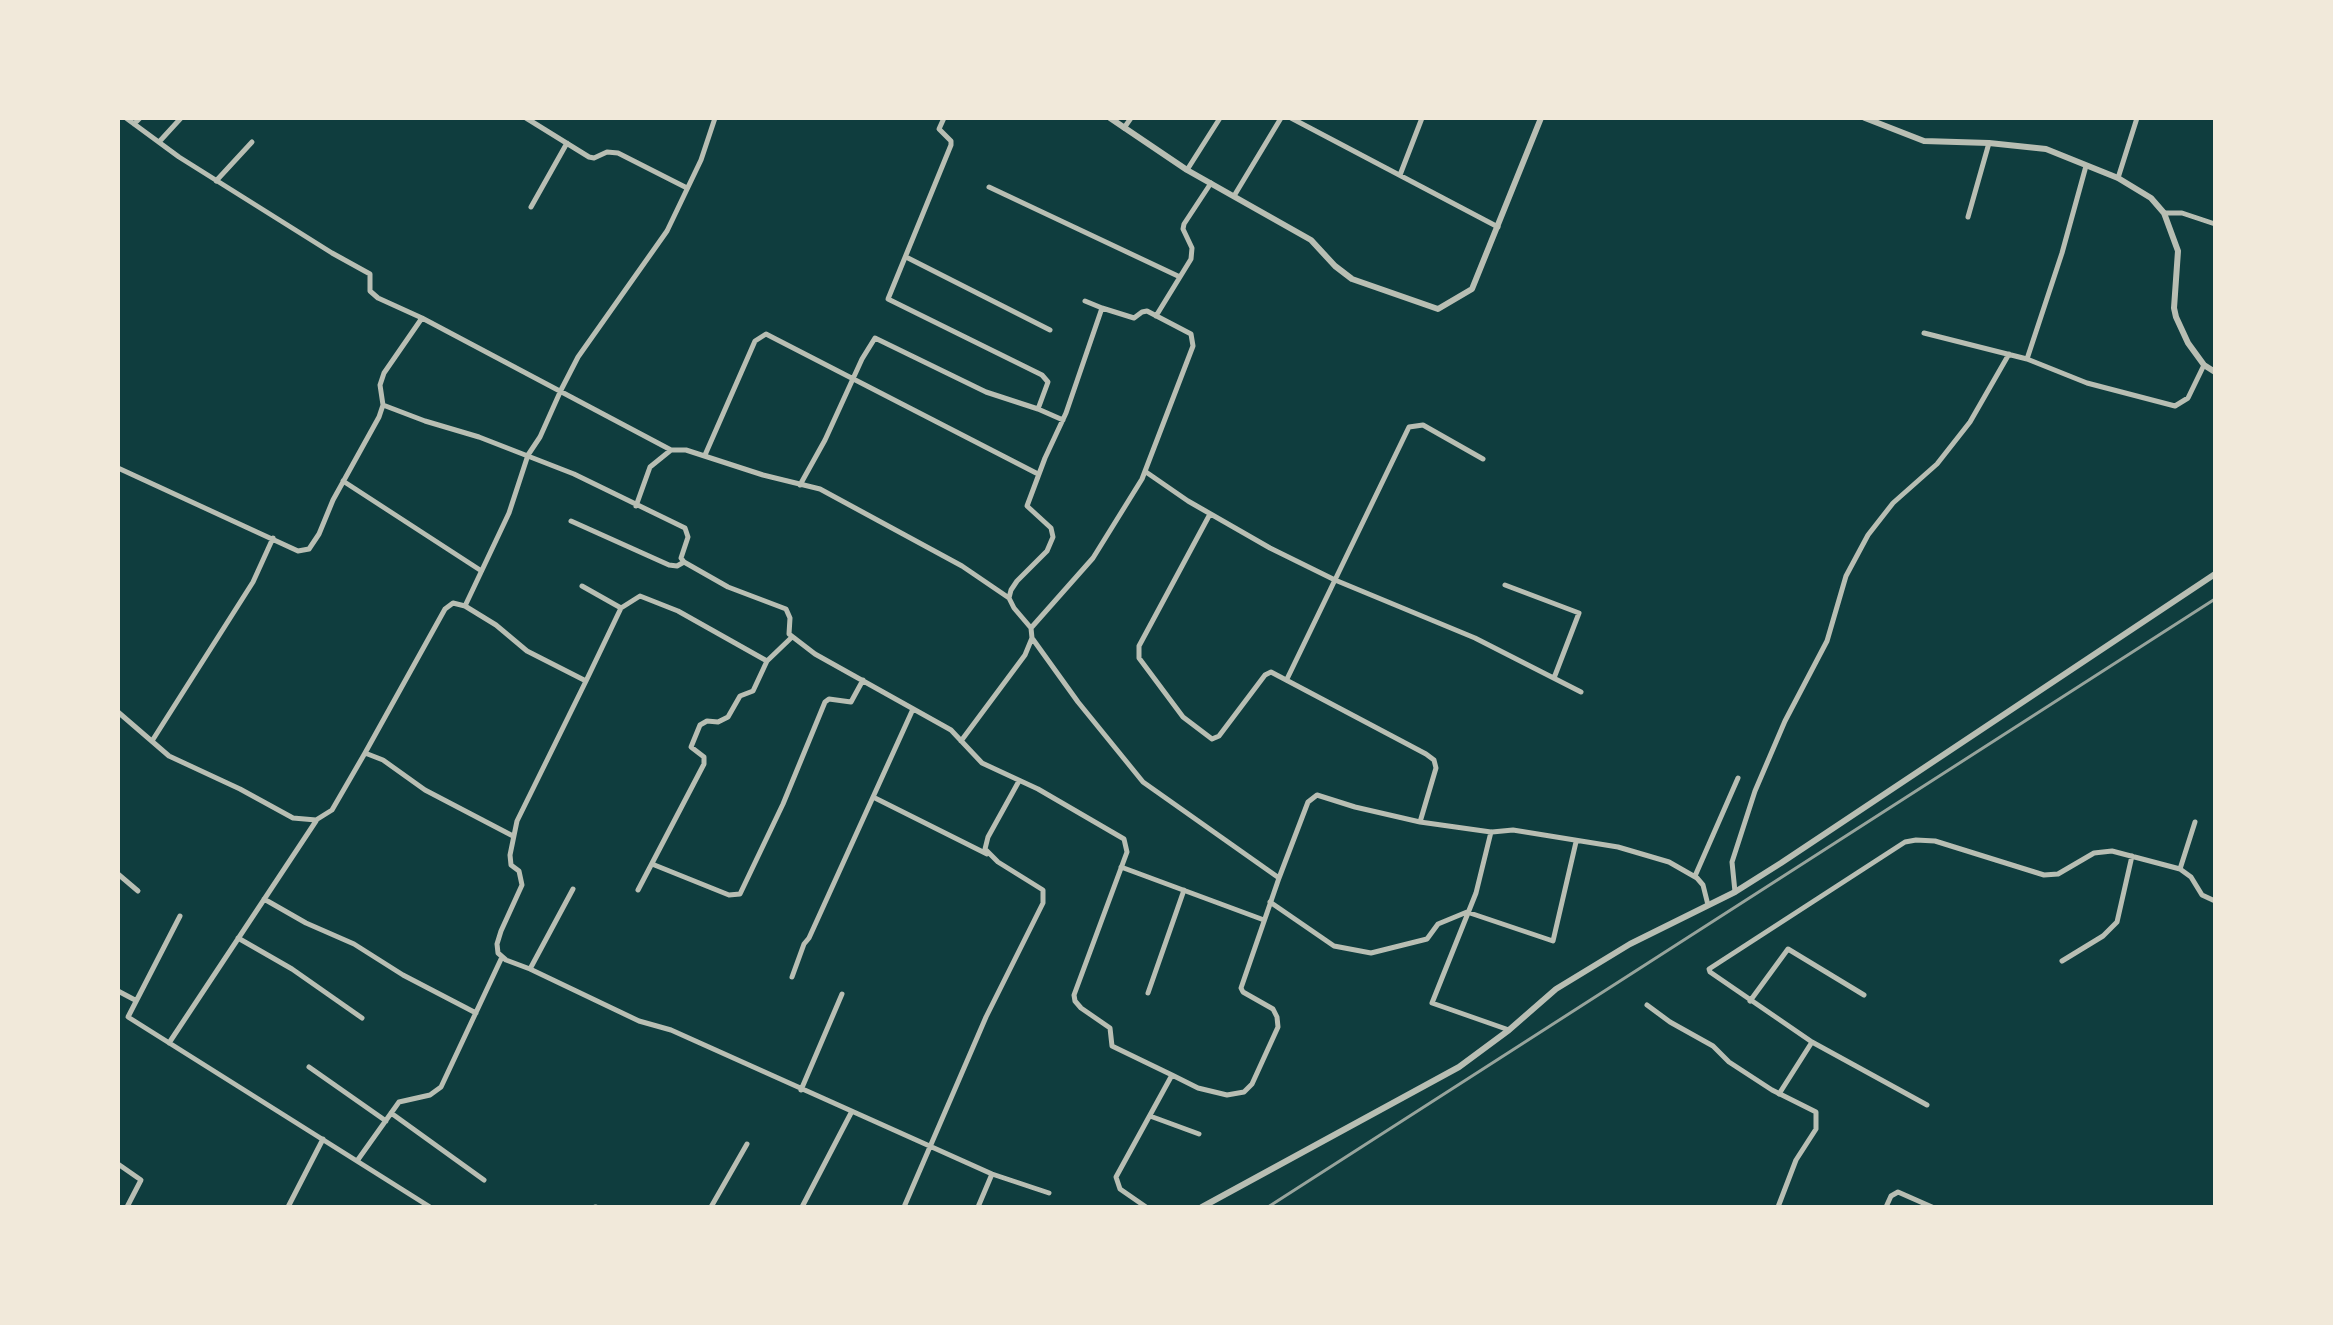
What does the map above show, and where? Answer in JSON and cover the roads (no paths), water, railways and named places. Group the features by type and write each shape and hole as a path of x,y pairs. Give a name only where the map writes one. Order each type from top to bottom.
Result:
{"street":[{"path":"126,118 216,181 370,274 370,291 378,298 561,390 671,450 705,455 820,489 962,566 1009,598 1031,628 1032,638 1025,655 961,741"},
{"path":"134,124 140,118"},
{"path":"159,142 181,118"},
{"path":"526,118 594,158 607,152 618,153 687,188"},
{"path":"465,606 509,513 528,455 540,437 561,390 578,357 667,231 701,160 715,118"},
{"path":"944,118 939,129 951,145 888,299 1042,375 1048,382 1038,409"},
{"path":"1110,118 1187,170 1311,240 1352,279 1438,309 1472,289 1541,118"},
{"path":"1124,128 1131,118"},
{"path":"1187,170 1220,118"},
{"path":"1234,196 1281,118"},
{"path":"1291,118 1498,227"},
{"path":"1400,175 1422,118"},
{"path":"1865,118 1924,141 2046,149 2118,178 2151,198 2164,213 2178,251 2176,317 2188,343 2204,365 2215,372"},
{"path":"2118,178 2137,118"},
{"path":"216,181 252,142"},
{"path":"531,207 567,143"},
{"path":"1968,217 1989,143"},
{"path":"2027,359 2086,166"},
{"path":"1156,316 1192,253 1184,224 1211,183"},
{"path":"989,187 1180,277"},
{"path":"2164,213 2182,213 2215,224"},
{"path":"906,257 1050,330"},
{"path":"1031,628 1093,558 1146,472 1193,341 1191,334 1144,311 1134,318 1085,301"},
{"path":"1009,598 1017,581 1047,551 1053,537 1051,528 1027,506 1063,420 1102,308"},
{"path":"118,468 298,551 309,549 383,405 380,385 384,373 422,318"},
{"path":"1924,333 2027,359 2087,383 2175,406 2188,398 2204,365"},
{"path":"705,455 755,341 766,334 1038,474"},
{"path":"800,485 875,338 986,392 1063,420"},
{"path":"1735,892 1732,862 1755,791 1785,721 1827,641 1846,576 1868,535 1893,503 1937,464 1970,422 2009,354"},
{"path":"383,405 528,455 685,528 688,537 682,554 684,562 728,587 786,609 791,638 951,730 982,763 1038,789 1124,839 1127,852 1078,983 1075,1001 1110,1028 1112,1046 1198,1088 1227,1095 1244,1092 1252,1084 1278,1027 1273,1009 1241,988 1270,902 1313,796 1420,822 1491,832 1513,830 1618,847 1648,855 1695,876 1703,885 1708,905"},
{"path":"1287,679 1409,427 1423,425 1483,459"},
{"path":"636,506 650,467 671,450"},
{"path":"1146,472 1210,514 1335,580 1475,638 1581,692"},
{"path":"343,481 481,570"},
{"path":"1210,514 1139,646 1139,658 1183,717 1212,739 1219,736 1265,675 1271,672 1434,760 1434,777 1420,822"},
{"path":"571,521 669,565 677,566 684,562"},
{"path":"152,741 253,582 273,538"},
{"path":"1202,1207 1459,1067 1509,1030 1556,989 1630,944 1735,892 2215,574"},
{"path":"1505,585 1579,613 1554,678"},
{"path":"582,586 621,608"},
{"path":"767,661 678,611 650,599 640,596 621,608 522,808 510,855 511,865 519,871 522,885 497,944 498,953 639,1021 671,1030 992,1174 1049,1193"},
{"path":"169,1043 316,820 332,810 445,609 453,603 465,606 496,625 527,651 586,681"},
{"path":"638,890 704,764 704,757 691,747 700,725 728,717 740,696 753,691 767,661 791,638"},
{"path":"1032,638 1078,702 1143,782 1279,878"},
{"path":"652,864 729,895 740,894 783,804 825,702 835,699 851,702 863,680"},
{"path":"792,977 804,944 913,709"},
{"path":"118,712 169,756 293,818 316,820"},
{"path":"365,753 383,760 425,790 513,836"},
{"path":"1695,876 1738,778"},
{"path":"991,856 985,844 1019,781"},
{"path":"873,797 991,856 1043,890 1045,896 986,1017 904,1207"},
{"path":"2180,869 2195,822"},
{"path":"1491,832 1476,893 1432,1003 1509,1030"},
{"path":"1927,1105 1812,1042 1710,972 1711,965 1905,842 1916,840 1935,841 2044,875 2058,874 2103,851 2132,856 2180,869 2191,877 2202,895 2215,901"},
{"path":"1270,902 1334,946 1371,953 1427,939 1438,924 1467,912 1553,941 1576,842"},
{"path":"2062,961 2103,936 2117,922 2132,856"},
{"path":"1121,867 1264,920"},
{"path":"118,874 138,891"},
{"path":"530,969 573,889"},
{"path":"1148,993 1184,890"},
{"path":"264,899 306,923 354,944 403,975 476,1013"},
{"path":"180,916 128,1017 430,1207"},
{"path":"238,938 292,969 362,1018"},
{"path":"1750,1001 1788,949 1864,995"},
{"path":"357,1161 403,1100 430,1095 441,1087 502,957"},
{"path":"118,991 135,1000"},
{"path":"801,1090 842,994"},
{"path":"1647,1005 1713,1046 1735,1066 1779,1094 1811,1107 1818,1115 1816,1129 1796,1160 1778,1207"},
{"path":"1779,1094 1812,1042"},
{"path":"309,1067 386,1121"},
{"path":"1146,1207 1120,1189 1116,1177 1172,1075"},
{"path":"391,1113 484,1180"},
{"path":"802,1207 851,1113"},
{"path":"1150,1116 1199,1134"},
{"path":"288,1207 323,1139"},
{"path":"711,1207 747,1144"},
{"path":"118,1164 141,1180 127,1207"},
{"path":"978,1207 992,1174"},
{"path":"1886,1207 1891,1196 1898,1192 1932,1207"}],"railway":[{"path":"1268,1207 2215,599"}]}
